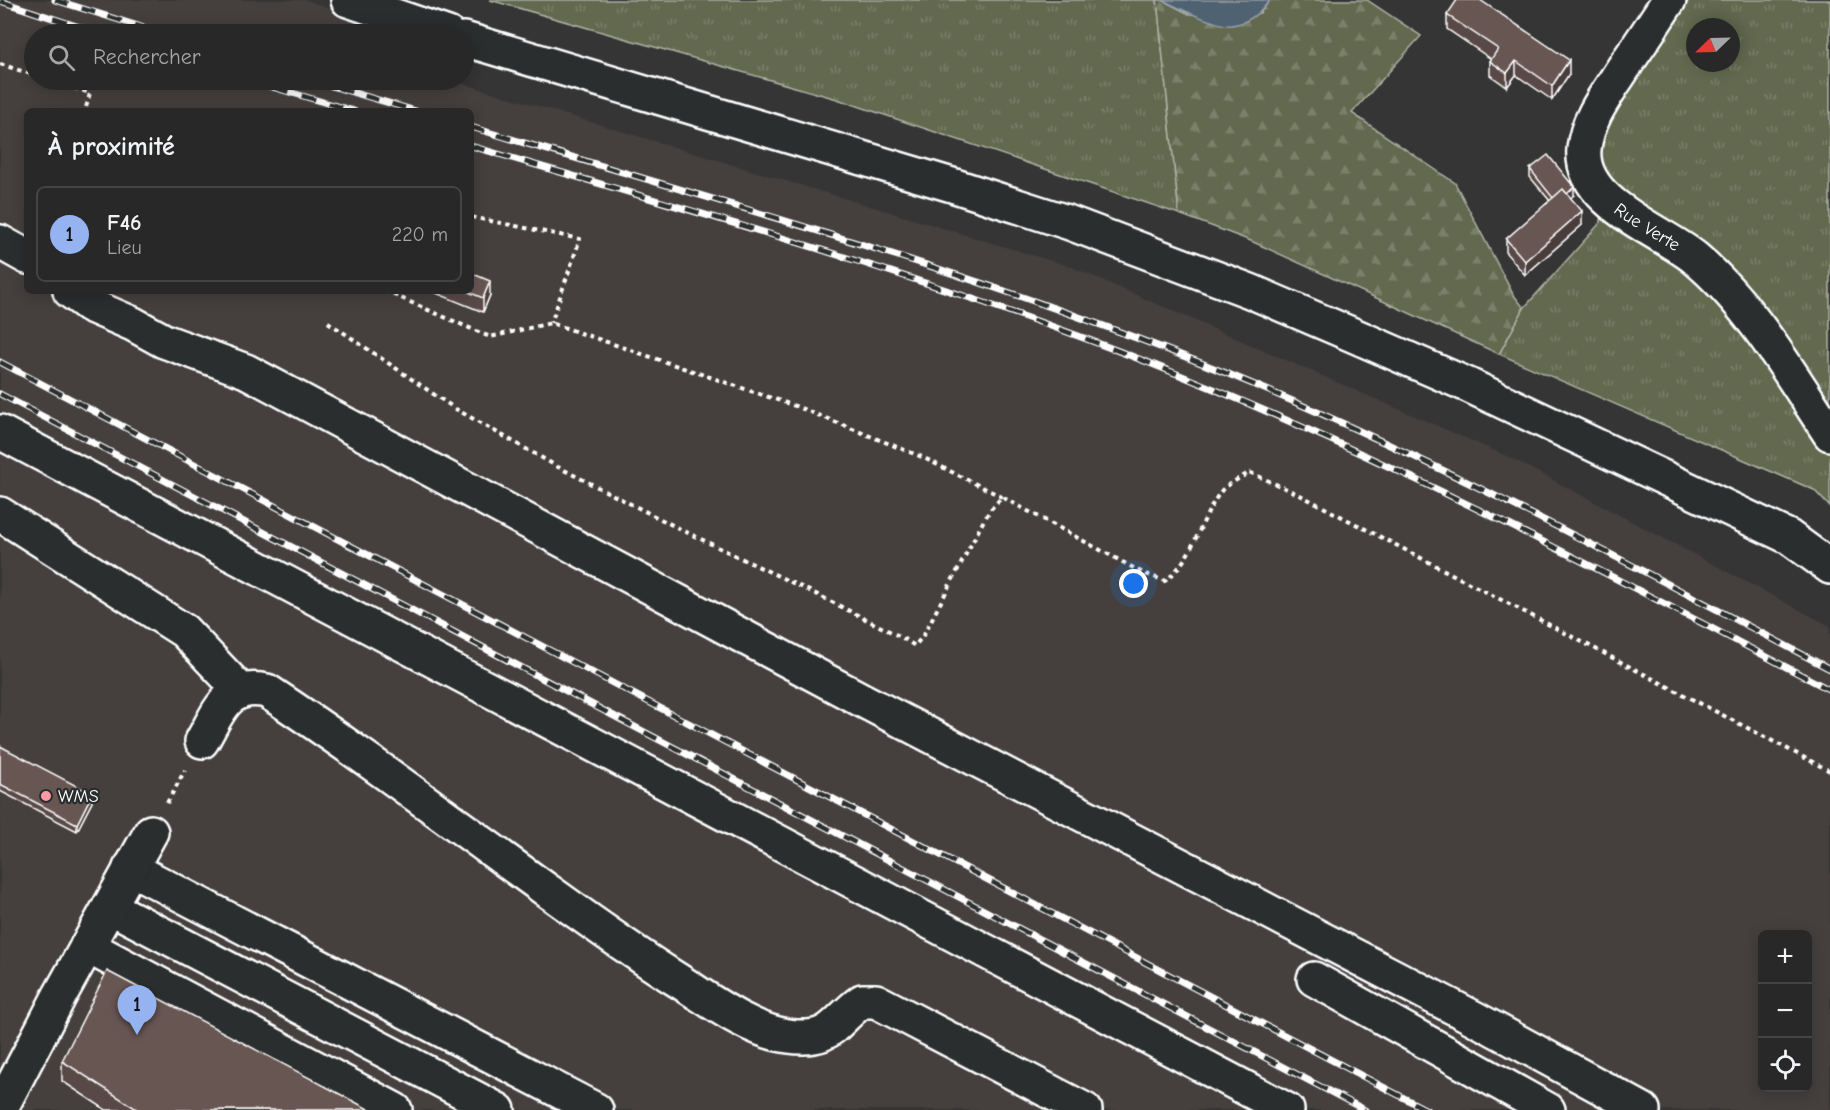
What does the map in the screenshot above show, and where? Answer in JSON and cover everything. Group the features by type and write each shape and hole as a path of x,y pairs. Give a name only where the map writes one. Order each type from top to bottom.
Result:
{"street":[{"path":"348,0 419,24"},
{"name":"Rue Verte","path":"1669,0 1599,106 1584,149 1586,167 1594,184 1608,200 1695,258 1721,284 1768,343 1830,434"},
{"path":"474,42 1070,223 1250,291 1468,386 1779,531 1830,567"},
{"path":"0,242 24,255"},
{"path":"74,294 89,305 133,324 164,341 246,371 914,727 1474,1018 1643,1110"},
{"path":"0,432 1287,1110"},
{"path":"0,514 184,631 240,690"},
{"path":"202,741 228,698 240,690 255,688 267,690 643,959 734,1015 765,1030 787,1036 807,1037 822,1035 835,1027 862,1002 876,1001 1085,1110"},
{"path":"0,1110 87,946 151,832"},
{"path":"130,868 596,1110"},
{"path":"110,907 498,1110"},
{"path":"87,946 395,1110"},
{"path":"1314,979 1548,1110"}],"path":[{"path":"0,64 24,72"},
{"path":"80,90 90,93 86,108"},
{"path":"474,218 580,239 551,323"},
{"path":"392,294 490,337 551,323 798,407 922,457 1143,573 1165,581 1178,572 1204,524 1208,509 1224,488 1237,482 1249,472 1310,500 1830,771"},
{"path":"328,322 454,408 558,467 830,601 915,646 924,634 984,520 1002,497"},
{"path":"151,832 202,741"}],"shaded area":[{"path":"0,0 306,0 377,24 24,24 24,90 474,90 474,87 1072,267 1511,458 1830,626 1830,1110 0,1110"}],"green space":[{"path":"490,0 1157,0 1179,214 837,99"},
{"path":"1157,0 1162,0 1189,14 1260,13 1270,0 1367,0 1421,36 1352,113 1455,183 1513,294 1524,308 1499,354 1251,241 1179,214"},
{"path":"1689,0 1830,0 1830,507 1814,490 1499,354 1524,308 1601,222 1599,135"}],"water":[{"path":"1162,0 1270,0 1254,16 1243,22 1226,25 1207,20"}],"building":[{"path":"1457,0 1480,0 1569,60 1552,86 1516,61 1507,73 1490,61 1498,49 1447,15"},
{"path":"1548,155 1574,187 1567,194 1563,189 1553,198 1530,169"},
{"path":"1563,189 1582,211 1525,261 1506,239"},
{"path":"474,274 490,281 483,298 473,294"},
{"name":"WMS","path":"0,746 92,794 77,824 0,784"},
{"path":"107,971 370,1110 138,1110 62,1061"}],"railway":[{"path":"55,0 132,24"},
{"path":"0,1 70,24"},
{"path":"282,90 344,108"},
{"path":"345,90 406,108"},
{"path":"474,128 768,215 965,278 1062,311 1255,385 1474,485 1830,669"},
{"path":"474,147 899,274 1068,332 1152,364 1325,437 1411,477 1580,560 1830,690"},
{"path":"0,362 1427,1110"},
{"path":"0,394 1365,1110"}],"place":[{"name":"WMS","path":"46,796"},
{"name":"F46","path":"137,1035"}]}
